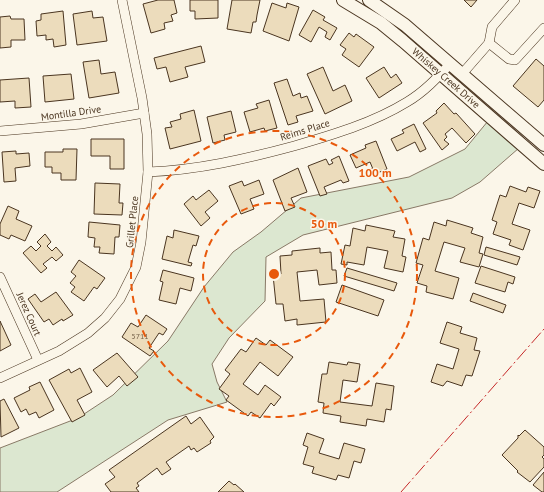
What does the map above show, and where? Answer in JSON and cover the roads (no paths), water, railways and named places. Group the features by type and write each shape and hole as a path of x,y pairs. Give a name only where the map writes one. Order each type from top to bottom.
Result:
{"street":[{"name":"Grillet Place","path":"0,378 70,346 105,318 126,289 139,254 148,172 147,134 122,0"},
{"name":"Whiskey Creek Drive","path":"342,0 381,23 544,164"},
{"name":"Whiskey Creek Drive","path":"369,0 405,25 544,145"},
{"path":"462,74 489,43 492,27 515,0"},
{"path":"489,43 509,59 515,60 544,28"},
{"name":"Reims Place","path":"148,172 184,170 229,162 323,137 379,116 407,103 425,89 450,64"},
{"name":"Montilla Drive","path":"0,131 81,124 144,113"},
{"name":"Jerez Court","path":"0,277 38,360"}]}
